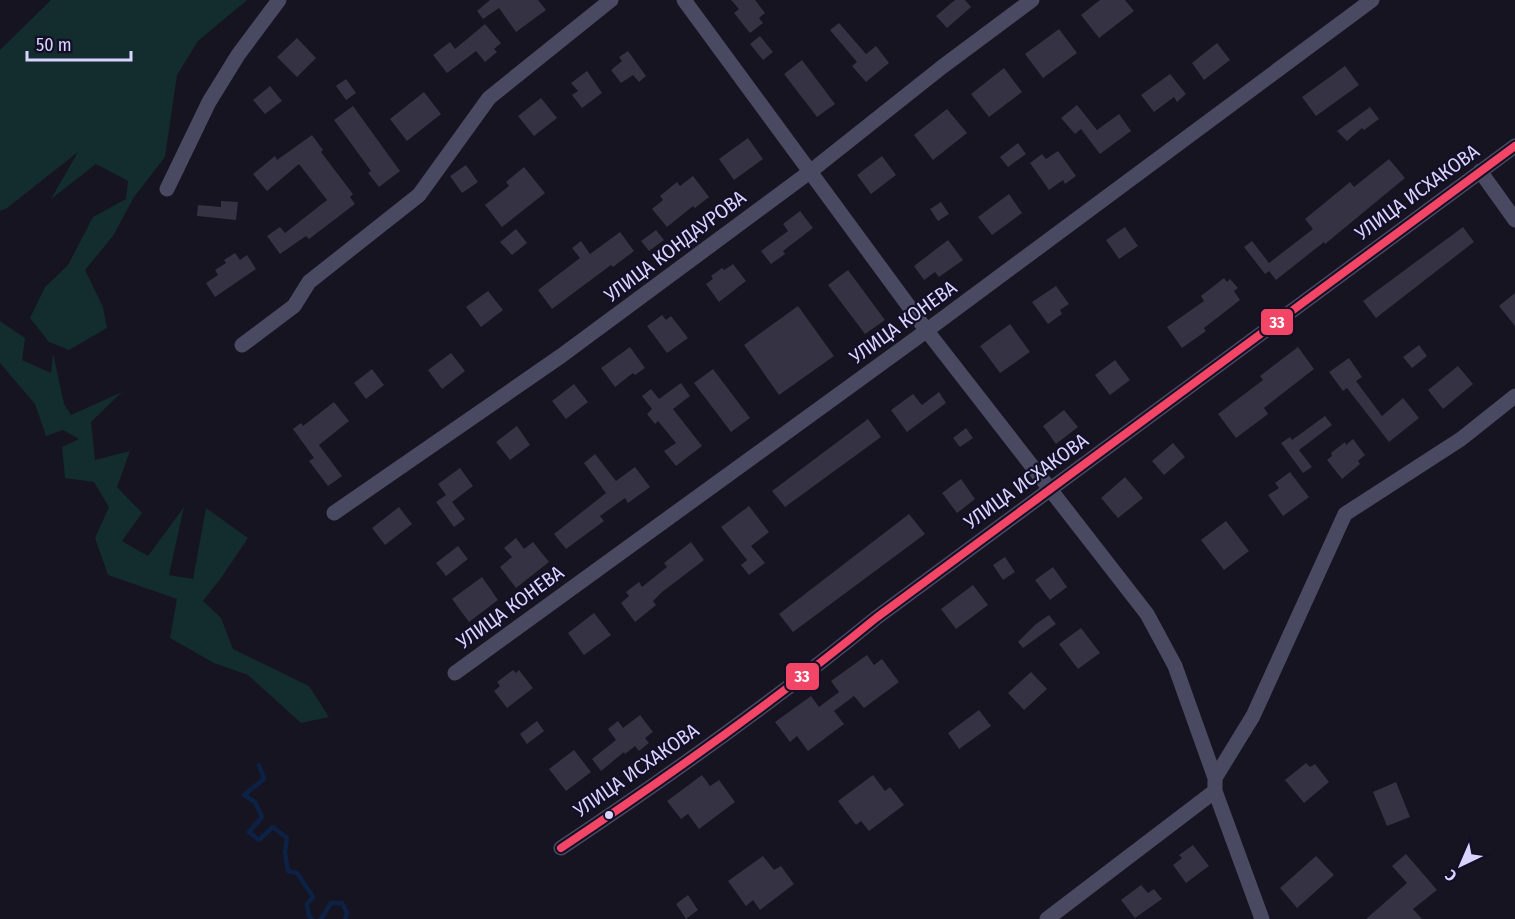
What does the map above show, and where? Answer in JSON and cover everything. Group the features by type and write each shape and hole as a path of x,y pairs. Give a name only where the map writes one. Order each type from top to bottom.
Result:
{"street":[{"path":"167,189 209,102 238,55 279,0"},
{"path":"242,345 294,306 309,282 419,195 489,98 611,0"},
{"path":"684,0 927,331 1147,614 1174,666 1263,919"},
{"name":"УЛИЦА КОНДАУРОВА","path":"334,513 561,356 811,171 942,67 1032,0"},
{"name":"УЛИЦА КОНЕВА","path":"455,673 927,331 1372,0"},
{"name":"УЛИЦА ИСХАКОВА","path":"561,848 653,786 811,671 876,618 1515,146"},
{"path":"1480,171 1515,220"},
{"path":"1047,919 1215,784 1253,716 1345,514 1461,439 1515,396"}],"green space":[{"path":"51,0 247,0 198,41 177,75 165,157 134,197 113,236 85,270 103,307 107,328 69,350 49,342 30,318 45,287 68,265 93,217 126,199 128,181 96,164 51,199 78,152 7,208 0,211 0,50"},
{"path":"0,321 25,338 22,360 51,373 53,353 64,404 71,415 122,392 91,422 95,460 130,451 117,487 142,513 122,541 148,556 184,507 169,575 193,579 206,508 248,538 203,601 221,618 233,649 309,686 329,717 301,723 248,675 214,663 170,638 177,599 108,575 95,538 109,507 94,482 65,478 62,447 79,439 63,430 46,436 35,404 0,363"}],"building":[{"path":"490,0 538,0 546,10 516,32 499,8 483,19 477,11"},
{"path":"731,0 755,0 765,13 759,18 763,23 750,33 734,13 739,9"},
{"path":"955,0 965,0 971,7 947,28 936,16"},
{"path":"1100,0 1125,0 1134,11 1099,38 1081,15"},
{"path":"839,23 866,54 876,46 889,63 866,82 852,66 857,62 830,30"},
{"path":"485,24 501,43 494,49 497,52 485,62 476,51 447,73 433,55 450,42 455,49"},
{"path":"1059,29 1077,53 1043,78 1025,54"},
{"path":"760,36 773,52 763,60 750,44"},
{"path":"297,38 316,58 297,77 277,57"},
{"path":"1217,43 1230,60 1204,80 1192,63"},
{"path":"628,51 646,76 639,82 633,75 621,83 611,70 622,61 619,57"},
{"path":"802,60 835,104 817,117 784,74"},
{"path":"1345,66 1359,85 1316,116 1302,97"},
{"path":"1004,68 1022,92 989,117 971,94"},
{"path":"587,71 602,93 582,108 572,95 578,91 571,83"},
{"path":"1170,74 1186,94 1177,102 1174,97 1154,112 1141,95"},
{"path":"346,79 356,93 346,100 336,86"},
{"path":"270,86 282,101 265,114 253,100"},
{"path":"424,92 441,114 407,141 390,119"},
{"path":"541,98 557,118 534,136 518,116"},
{"path":"1077,105 1097,130 1119,114 1131,131 1100,154 1081,129 1075,134 1061,118"},
{"path":"353,106 400,171 379,187 368,173 371,171 334,120"},
{"path":"1370,107 1379,119 1364,130 1362,128 1347,141 1337,131"},
{"path":"947,109 967,133 933,160 914,135"},
{"path":"312,135 323,150 321,152 353,194 350,197 355,204 309,239 306,236 280,254 267,236 280,227 285,233 327,200 299,164 267,191 253,174 275,156 277,160"},
{"path":"748,138 763,159 734,180 719,159"},
{"path":"1018,143 1026,154 1008,167 1000,157"},
{"path":"1058,151 1076,176 1065,184 1063,180 1049,190 1030,163 1042,154 1046,159"},
{"path":"882,156 896,175 871,194 857,175"},
{"path":"1389,159 1405,178 1325,244 1324,242 1276,280 1269,271 1265,274 1244,247 1252,241 1269,263 1313,229 1305,219 1350,182 1354,187"},
{"path":"466,165 478,182 462,193 450,176"},
{"path":"524,167 545,193 502,227 485,205 509,186 506,182"},
{"path":"693,176 709,197 695,208 693,206 667,227 652,209 663,200 660,196 677,182 680,186"},
{"path":"1009,194 1022,213 992,235 978,217"},
{"path":"221,201 238,202 236,220 197,216 198,205 221,207"},
{"path":"941,202 949,214 938,221 930,209"},
{"path":"800,211 813,228 783,251 785,254 771,264 761,251 788,231 783,224"},
{"path":"1125,227 1138,246 1119,259 1106,240"},
{"path":"1463,227 1474,242 1376,318 1363,301"},
{"path":"516,229 527,243 512,255 500,242"},
{"path":"656,230 664,240 649,251 641,241"},
{"path":"620,232 634,251 613,267 611,265 552,309 538,290 580,258 572,248 581,241 590,254"},
{"path":"948,240 963,260 939,277 935,272 924,280 914,266"},
{"path":"235,253 240,260 247,255 256,269 215,297 206,283 218,275 215,270"},
{"path":"733,264 746,281 719,302 706,284 713,279 711,276"},
{"path":"848,270 885,320 865,334 828,285"},
{"path":"1224,278 1227,282 1230,279 1238,288 1234,291 1240,300 1204,328 1206,331 1182,348 1167,327 1204,301 1201,296"},
{"path":"1056,286 1069,304 1060,310 1062,314 1048,324 1032,302"},
{"path":"488,291 503,310 481,327 466,307"},
{"path":"1515,293 1515,326 1499,306"},
{"path":"798,306 834,356 779,395 744,345"},
{"path":"662,315 666,320 671,316 688,338 667,353 647,326"},
{"path":"1010,324 1030,352 1000,373 980,346"},
{"path":"1419,345 1427,356 1412,368 1403,357"},
{"path":"630,347 645,368 635,375 633,373 615,387 601,368"},
{"path":"1298,347 1314,369 1264,408 1268,414 1236,438 1218,414 1263,380 1260,376"},
{"path":"451,353 465,371 442,389 428,370"},
{"path":"1349,358 1362,377 1356,381 1382,416 1403,398 1419,418 1389,442 1347,388 1343,391 1329,372"},
{"path":"1115,360 1130,380 1110,395 1095,375"},
{"path":"1458,366 1473,384 1443,409 1428,390"},
{"path":"372,369 384,385 366,399 354,383"},
{"path":"713,369 750,418 731,432 694,383"},
{"path":"681,383 690,396 673,409 702,446 676,466 664,451 676,443 658,421 655,424 647,414 652,409 642,396 651,389 659,399"},
{"path":"574,384 588,402 566,419 552,401"},
{"path":"939,392 946,403 907,432 891,410 913,394 922,405"},
{"path":"334,402 349,421 319,445 342,476 328,486 309,461 314,458 293,429 301,423 303,426"},
{"path":"1064,410 1078,427 1056,444 1043,426"},
{"path":"1325,416 1332,425 1299,450 1312,467 1303,473 1281,443 1290,437 1292,440"},
{"path":"868,419 881,437 785,507 772,491"},
{"path":"517,426 530,445 510,460 496,442"},
{"path":"966,428 973,438 960,447 953,438"},
{"path":"1353,439 1365,455 1358,461 1360,464 1342,479 1327,460 1332,456 1331,453"},
{"path":"1173,443 1185,457 1164,475 1152,461"},
{"path":"595,454 616,481 635,467 650,487 628,503 625,498 600,516 604,521 566,549 554,534 606,493 584,463"},
{"path":"460,468 473,486 452,502 465,519 454,527 436,502 446,495 438,484"},
{"path":"1290,472 1309,497 1283,516 1268,495 1279,488 1275,483"},
{"path":"1125,477 1143,498 1118,518 1101,498"},
{"path":"961,479 975,499 957,513 942,493"},
{"path":"749,506 769,532 751,546 765,563 749,575 741,565 747,560 721,527"},
{"path":"399,507 412,524 385,545 372,528"},
{"path":"909,514 925,534 793,632 779,614"},
{"path":"1226,521 1249,551 1224,570 1201,540"},
{"path":"516,538 524,549 533,542 549,562 516,588 500,567 512,557 504,548"},
{"path":"691,542 704,560 662,592 653,601 656,605 635,622 621,603 629,596 626,592 639,582 642,587 667,567 664,563"},
{"path":"458,546 468,559 446,576 436,563"},
{"path":"1005,557 1015,572 1003,580 993,565"},
{"path":"1053,567 1067,587 1050,600 1035,580"},
{"path":"482,577 498,600 469,622 452,599"},
{"path":"973,585 988,605 956,629 941,609"},
{"path":"594,613 611,635 584,655 568,633"},
{"path":"1049,615 1056,624 1023,648 1018,642"},
{"path":"1081,628 1100,653 1078,669 1059,644"},
{"path":"867,655 874,665 882,659 899,682 864,708 854,696 834,711 844,724 808,751 797,736 790,742 775,722 811,696 819,707 839,692 831,681"},
{"path":"513,670 516,673 519,670 533,688 507,708 494,691 500,686 497,682"},
{"path":"1031,672 1047,689 1024,710 1008,693"},
{"path":"979,710 991,726 959,749 948,733"},
{"path":"640,715 653,732 645,738 649,743 639,751 635,746 625,754 624,752 601,771 592,759 616,740 608,729 618,721 623,728"},
{"path":"537,721 544,731 527,744 520,734"},
{"path":"574,750 591,772 566,791 549,769"},
{"path":"1306,763 1310,767 1315,764 1329,782 1304,803 1285,780"},
{"path":"702,775 710,786 719,780 735,802 699,829 688,814 681,819 667,801"},
{"path":"873,775 885,791 890,787 904,805 869,831 861,821 856,825 838,801"},
{"path":"1396,782 1410,817 1387,826 1373,792"},
{"path":"1193,845 1209,866 1186,883 1173,865 1182,858 1179,855"},
{"path":"1406,854 1437,890 1413,909 1422,919 1366,919 1407,883 1392,866"},
{"path":"763,856 774,870 781,866 794,884 760,910 753,900 746,906 728,881"},
{"path":"1316,856 1334,875 1297,908 1280,888"},
{"path":"1141,885 1148,893 1154,889 1162,899 1135,918 1121,900"},
{"path":"688,895 698,910 686,919 676,904"}],"waterway":[{"path":"259,765 264,779 244,795 255,802 262,817 249,832 259,840 273,827 287,838 285,853 288,871 297,873 313,897 307,904 309,916 312,919"},
{"path":"321,919 331,903 342,903 347,913 345,919"}],"transit line":[{"name":"33","path":"561,848 760,708 876,618 1515,146"}]}
